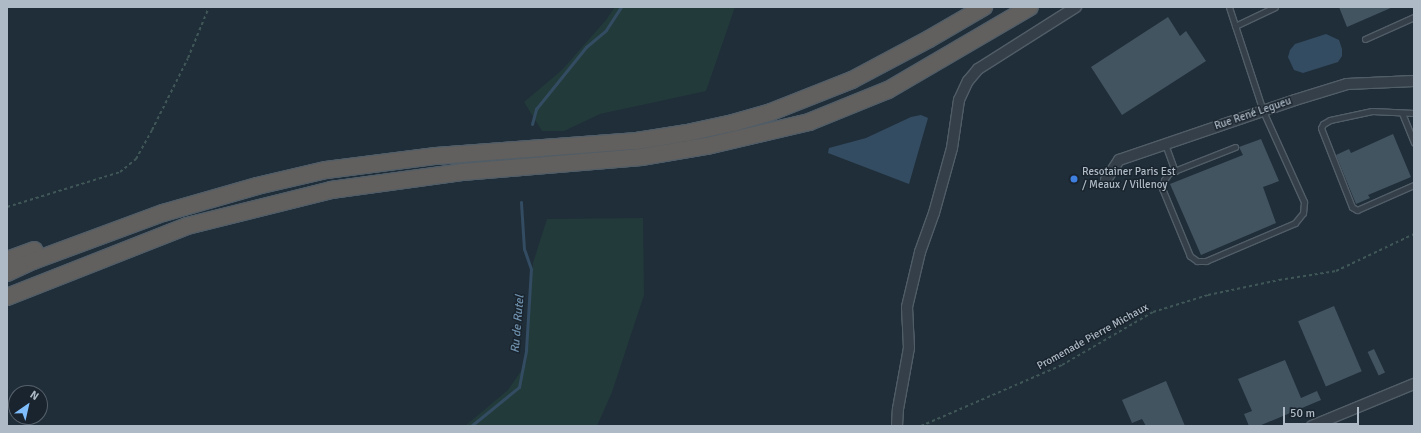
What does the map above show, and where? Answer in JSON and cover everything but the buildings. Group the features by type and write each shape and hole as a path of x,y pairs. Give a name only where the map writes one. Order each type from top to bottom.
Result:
{"highway":[{"path":"7,273 33,261 163,213 257,186 326,170 436,156 637,141 687,133 733,123 777,109 852,80 929,39 984,7"},
{"path":"10,297 187,226 331,190 462,172 641,157 707,146 809,122 888,90 1030,7"},
{"path":"7,260 51,244 78,244"}],"street":[{"path":"897,426 898,409 909,348 907,307 920,252 934,213 952,148 959,100 968,81 978,69 1076,7"},
{"name":"Rue René Legueu","path":"1106,180 1119,160 1347,84 1414,81"},
{"path":"1312,426 1414,384"}],"lane":[{"path":"1229,7 1263,111 1304,202 1303,213 1295,223 1206,261 1197,262 1190,256 1162,188 1164,180 1169,173 1235,147"},
{"path":"1235,26 1275,7"},
{"path":"1365,39 1414,18"},
{"path":"1414,113 1372,112 1330,120 1323,124 1321,128 1352,207 1357,210 1414,185"},
{"path":"1402,113 1414,143"},
{"path":"1165,144 1175,171"}],"path":[{"path":"7,207 120,172 136,158 152,130 188,58 208,7"},
{"name":"Promenade Pierre Michaux","path":"921,426 1062,365 1154,312 1208,295 1278,280 1336,271 1414,234"}],"green space":[{"path":"615,7 735,7 706,91 600,114 564,131 542,131 524,102 562,70 606,20"},
{"path":"643,218 644,295 612,392 597,426 465,426 508,390 526,364 533,263 547,219"}],"water":[{"path":"1326,34 1339,40 1342,49 1342,56 1338,62 1303,73 1294,70 1288,57 1290,50 1295,44"},
{"path":"921,115 928,118 909,184 828,153 829,148 866,138 911,117"}],"waterway":[{"name":"Ru de Rutel","path":"532,124 536,109 586,47 606,30 621,7"},
{"name":"Ru de Rutel","path":"471,426 519,387 526,350 531,269 524,249 521,202"}],"place":[{"name":"Resotainer Paris Est / Meaux / Villenoy","path":"1074,179"}]}
